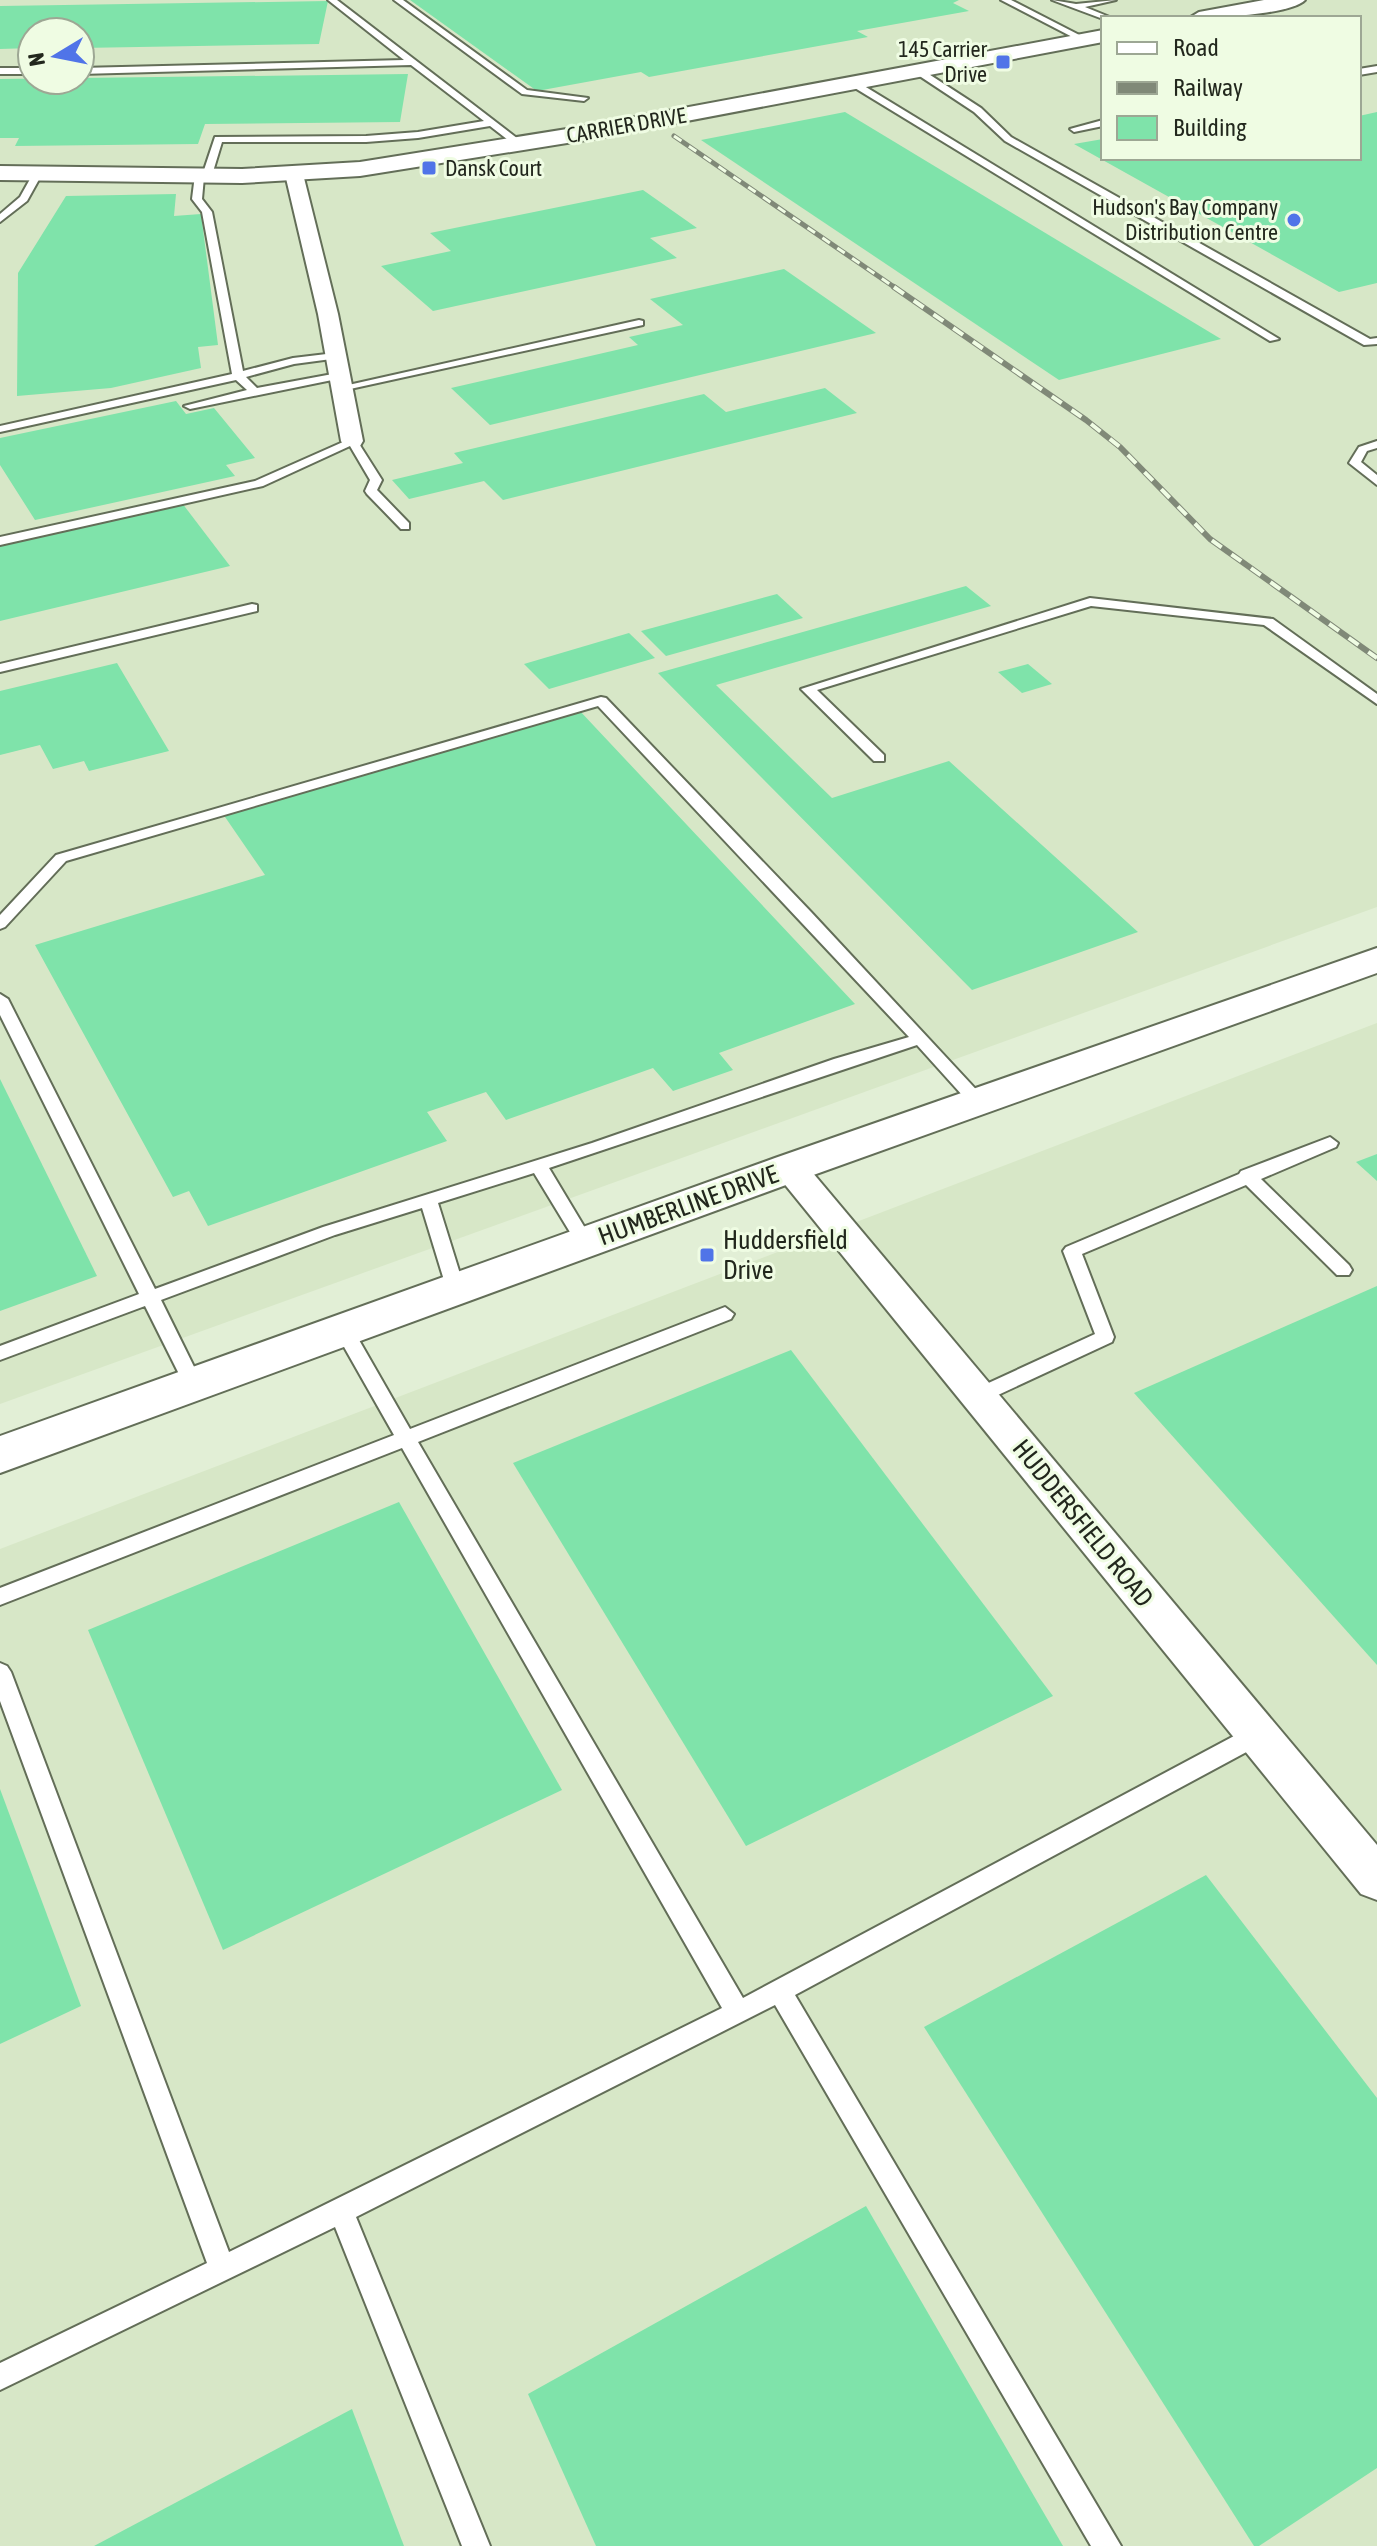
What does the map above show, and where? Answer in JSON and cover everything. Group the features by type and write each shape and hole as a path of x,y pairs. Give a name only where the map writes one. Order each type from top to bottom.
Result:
{"street":[{"path":"1210,16 1295,0"},
{"name":"CARRIER DRIVE","path":"0,173 294,174 410,162 1094,38"},
{"path":"294,174 352,441"},
{"name":"HUMBERLINE DRIVE","path":"0,1455 790,1168 1377,960"},
{"name":"HUDDERSFIELD ROAD","path":"790,1168 1377,1879"}],"lane":[{"path":"332,0 519,144"},
{"path":"398,0 525,92 584,98"},
{"path":"1005,0 1094,38"},
{"path":"1056,0 1102,16"},
{"path":"1076,7 1112,0"},
{"path":"96,71 284,68 411,62"},
{"path":"918,71 995,123 1008,139 1368,343 1377,341"},
{"path":"853,83 1274,339"},
{"path":"255,392 238,376 207,212 197,199 218,139 366,139 418,135 491,123"},
{"path":"1074,129 1101,123"},
{"path":"0,219 24,199 37,174"},
{"path":"190,406 338,373 639,323"},
{"path":"0,429 293,361 338,373"},
{"path":"0,541 259,484 352,441 376,480 371,491 405,526"},
{"path":"1377,444 1363,449 1355,463 1377,481"},
{"path":"879,758 808,689 1090,602 1268,622 1377,700"},
{"path":"0,668 252,608"},
{"path":"0,924 61,858 601,701 978,1102"},
{"path":"0,999 194,1385"},
{"path":"0,1353 329,1231 920,1039"},
{"path":"978,1396 1105,1337 1072,1251 1247,1175 1330,1143"},
{"path":"538,1165 585,1243"},
{"path":"1247,1175 1343,1270"},
{"path":"428,1200 456,1290"},
{"path":"0,1597 725,1314"},
{"path":"344,1331 738,2012"},
{"path":"0,1672 222,2269"},
{"path":"0,2377 341,2211 780,1991 1257,1735"},
{"path":"780,1991 1107,2546"},
{"path":"341,2211 476,2546"}],"shaded area":[{"path":"0,0 1377,0 1377,907 0,1404"},
{"path":"1377,1023 1377,2546 0,2546 0,1549"}],"building":[{"path":"410,0 959,0 953,3 969,11 857,31 868,37 649,77 641,72 537,91"},
{"path":"328,1 319,44 96,48 96,16 16,16 16,48 0,49 0,6"},
{"path":"408,74 400,122 205,124 198,144 15,146 19,138 0,138 0,79 16,79 16,96 96,96 96,78"},
{"path":"845,112 1221,339 1059,380 701,140"},
{"name":"Hudson's Bay Company Distribution Centre","path":"1377,112 1377,283 1339,292 1103,160 1361,160 1361,116"},
{"name":"Hudson's Bay Company Distribution Centre","path":"1101,139 1101,159 1074,144"},
{"path":"643,190 697,228 650,238 677,258 433,311 381,266 451,251 430,233"},
{"path":"176,194 174,216 201,214 218,345 198,347 201,368 111,388 17,396 18,273 66,196"},
{"path":"784,269 876,333 490,425 451,388 638,345 629,337 683,325 650,299"},
{"path":"825,388 857,413 503,500 484,481 409,499 392,480 463,463 454,453 704,394 726,412"},
{"path":"176,401 186,414 214,408 255,458 226,465 235,476 35,520 0,465 0,438"},
{"path":"182,503 230,566 0,621 0,545"},
{"path":"966,586 991,606 716,685 832,798 949,761 1138,932 972,990 658,673"},
{"path":"777,594 803,618 666,656 641,631"},
{"path":"629,633 655,658 549,689 524,664"},
{"path":"117,663 169,751 89,771 84,761 53,769 40,745 0,755 0,691"},
{"path":"1028,664 1052,684 1022,693 998,672"},
{"path":"579,710 855,1004 719,1053 733,1070 673,1091 653,1068 506,1120 486,1092 427,1112 447,1141 208,1226 189,1191 173,1197 35,945 265,875 223,814"},
{"path":"0,1079 97,1276 0,1311"},
{"path":"1377,1154 1377,1181 1356,1162"},
{"path":"1377,1286 1377,1665 1134,1393"},
{"path":"791,1350 1053,1696 746,1846 513,1463"},
{"path":"399,1502 562,1790 223,1950 88,1630"},
{"path":"0,1789 81,2006 0,2044"},
{"path":"1206,1875 1377,2098 1377,2468 1259,2546 1254,2546 924,2027"},
{"path":"866,2206 1063,2546 596,2546 528,2394"},
{"path":"352,2409 404,2546 94,2546"}],"railway":[{"path":"674,136 897,289"},
{"path":"894,287 1086,420 1120,447 1210,539 1377,658"}],"place":[{"name":"145 Carrier Drive","path":"1003,62"},
{"name":"Dansk Court","path":"429,168"},
{"name":"Hudson's Bay Company Distribution Centre","path":"1294,220"},
{"name":"Huddersfield Drive","path":"707,1255"}]}
